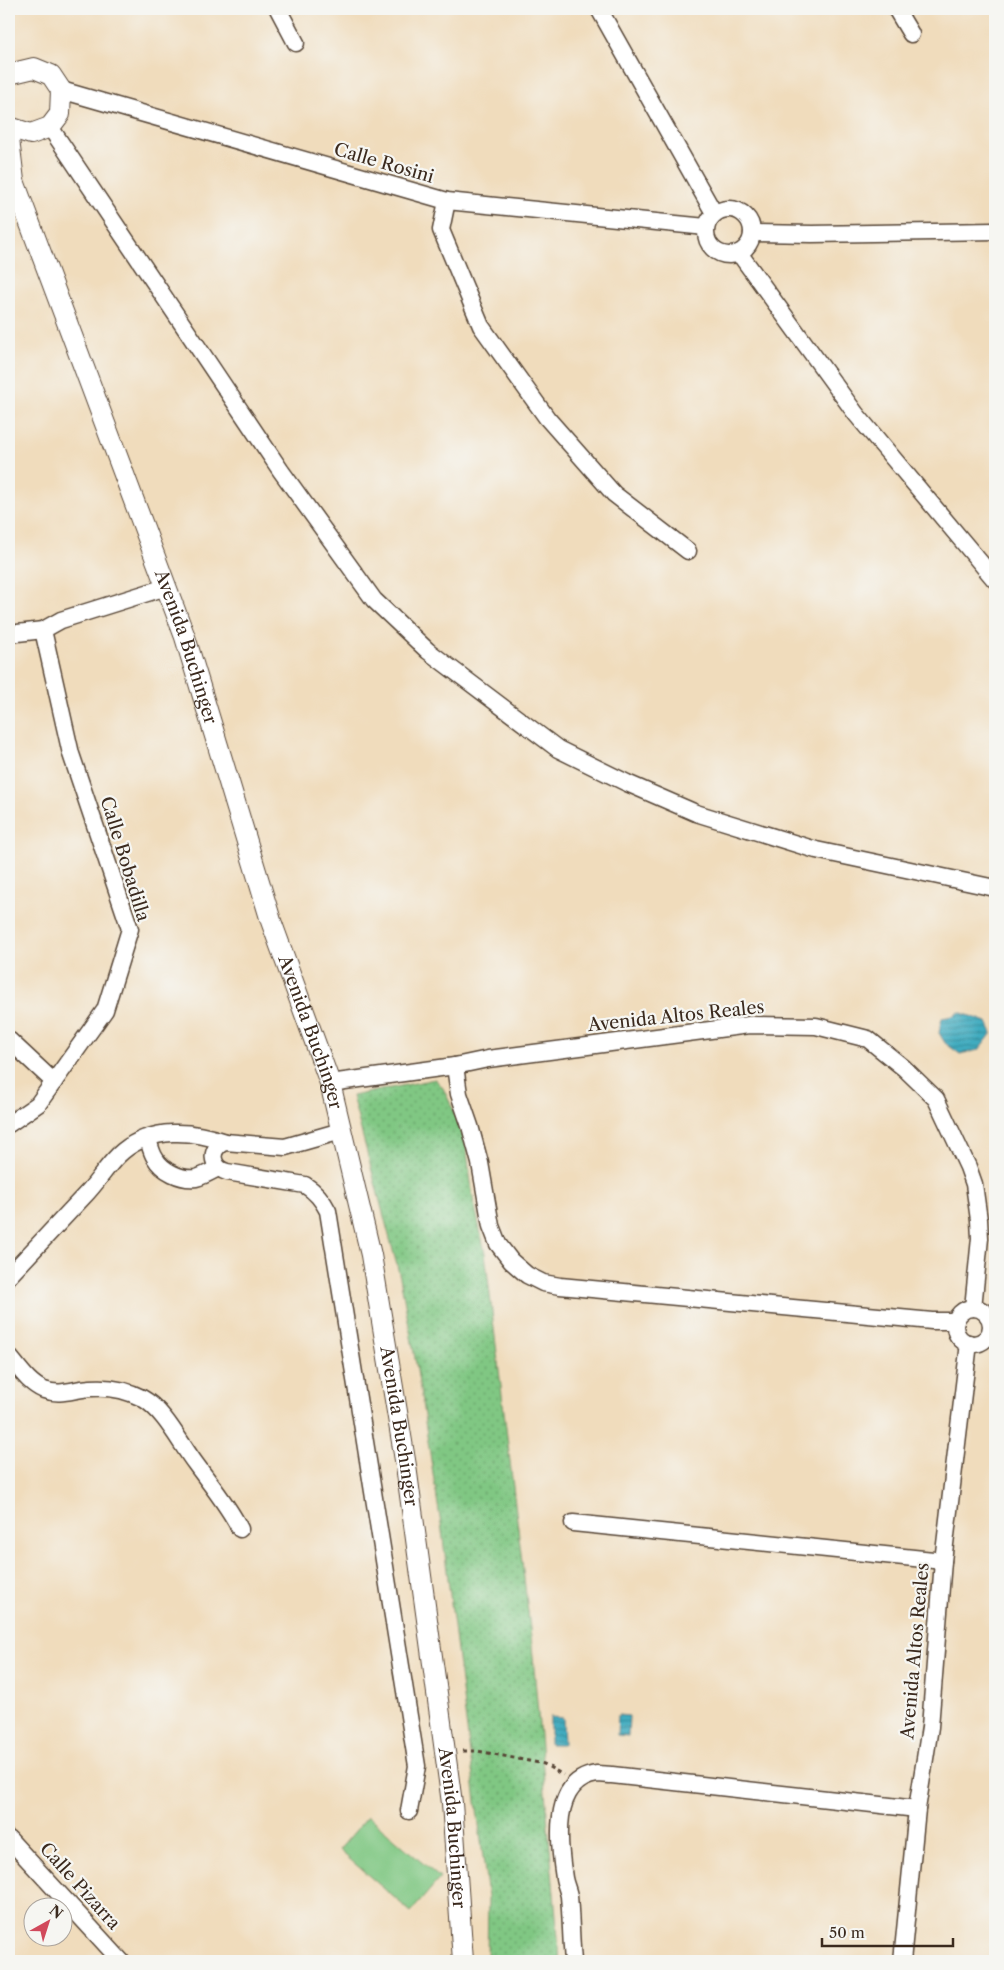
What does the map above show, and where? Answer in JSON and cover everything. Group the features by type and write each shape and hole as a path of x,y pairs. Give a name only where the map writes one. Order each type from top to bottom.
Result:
{"street":[{"path":"278,9 296,43"},
{"path":"599,9 710,220"},
{"path":"896,9 911,34"},
{"path":"9,73 34,68 50,75 61,90 60,114 50,127 31,134 9,128"},
{"name":"Calle Rosini","path":"61,90 447,201 710,220"},
{"path":"50,127 281,471 374,600 428,651 558,749 627,783 696,813 816,850 995,888"},
{"name":"Avenida Buchinger","path":"9,139 14,182 185,637 271,921 330,1083 373,1265 406,1466 452,1803 463,1961"},
{"path":"447,201 441,230 482,326 547,418 614,494 688,551"},
{"path":"731,208 742,212 750,222 752,233 751,240 746,247 739,253 728,255 718,252 710,246 706,238 710,220 722,209 731,208"},
{"path":"752,233 995,231"},
{"path":"739,253 856,414 995,580"},
{"path":"9,634 43,630 61,620 163,588 163,580"},
{"name":"Calle Bobadilla","path":"9,1124 38,1104 105,1010 130,929 71,754 43,630"},
{"name":"Avenida Altos Reales","path":"330,1083 455,1066 488,1059 749,1025 816,1026 868,1039 904,1068 936,1099 968,1168 974,1184 980,1238 973,1308"},
{"path":"9,1040 54,1082"},
{"path":"455,1066 459,1094 477,1154 491,1226 498,1244 511,1261 527,1275 543,1283 922,1320 956,1321"},
{"path":"9,1276 90,1190 122,1152 131,1145 159,1135 176,1132 199,1134 225,1142 285,1147 341,1130"},
{"path":"148,1139 158,1163 166,1170 179,1176 195,1178 218,1168"},
{"path":"225,1142 214,1150 214,1160 218,1168 227,1172 305,1185 319,1196 328,1211 417,1766 409,1811"},
{"path":"973,1308 984,1312 993,1322 985,1339 975,1344 964,1341 956,1332 956,1321 962,1311 973,1308"},
{"name":"Avenida Altos Reales","path":"902,1961 917,1809 930,1727 943,1561 969,1343"},
{"path":"9,1356 32,1382 44,1390 59,1394 102,1387 142,1398 153,1407 171,1428 194,1462 221,1496 240,1529"},
{"path":"573,1523 943,1561"},
{"path":"573,1961 569,1894 564,1880 559,1822 565,1798 575,1785 584,1779 596,1774 612,1775 917,1809"},
{"name":"Calle Pizarra","path":"9,1839 121,1961"}],"path":[{"path":"445,1751 478,1751 544,1764 562,1774 575,1785"}],"green space":[{"path":"435,1079 443,1088 452,1107 466,1145 473,1198 485,1253 532,1645 560,1961 487,1961 488,1897 442,1531 416,1364 400,1277 352,1096"},
{"path":"368,1816 440,1878 411,1912 339,1850"}],"water":[{"path":"959,1012 987,1022 992,1033 979,1050 960,1054 945,1043 939,1033 942,1018 953,1016"},
{"path":"618,1715 629,1716 628,1736 617,1735"},
{"path":"550,1717 563,1718 564,1744 550,1744"}]}
